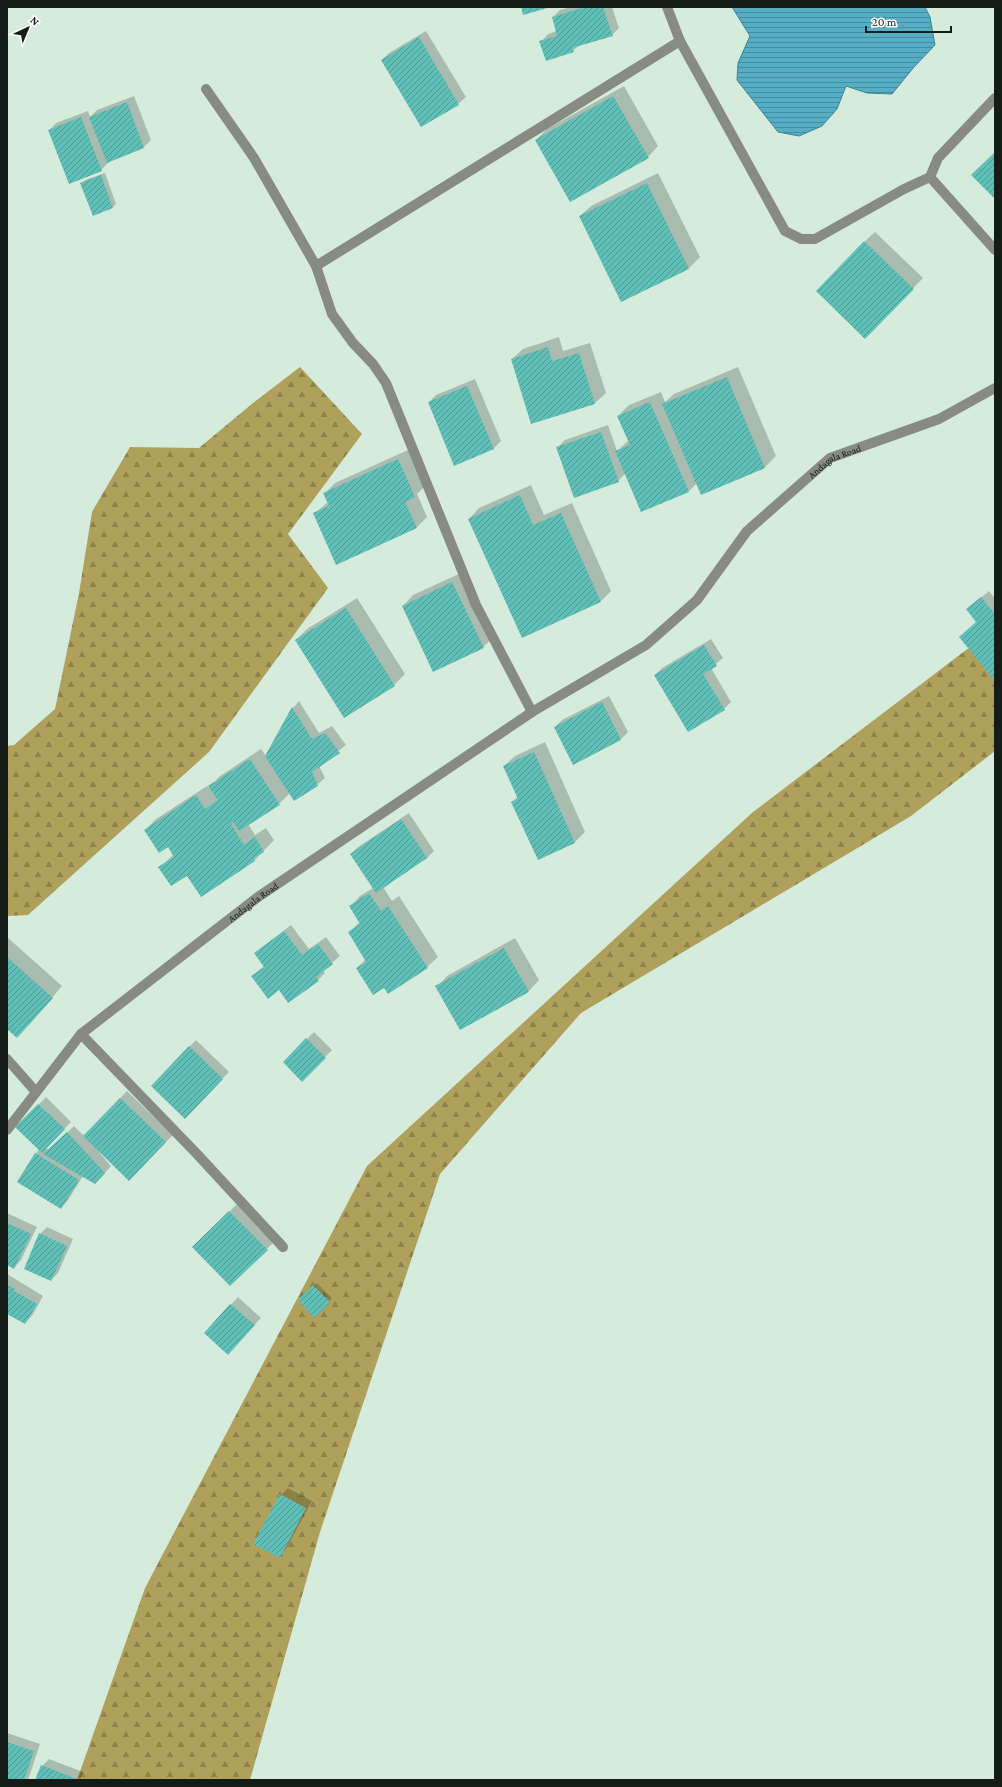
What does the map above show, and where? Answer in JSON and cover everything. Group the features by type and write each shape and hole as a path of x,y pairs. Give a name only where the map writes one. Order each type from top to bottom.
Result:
{"street":[{"path":"667,7 680,41 786,231 800,239 816,239 904,189 930,177 938,158 995,98"},
{"path":"316,266 680,41"},
{"path":"206,89 254,158 316,266 332,314 353,343 373,364 386,383 476,605 532,712"},
{"path":"930,177 995,250"},
{"name":"Andagala Road","path":"7,1130 81,1034 258,897 532,712 646,645 697,600 747,531 830,458 939,419 995,388"},
{"path":"81,1034 197,1154 283,1247"},
{"path":"7,1059 36,1092"}],"green space":[{"path":"300,367 362,434 288,534 328,588 209,752 28,915 7,916 7,746 14,745 55,709 79,593 92,512 130,447 199,448 253,403"},
{"path":"995,628 995,751 911,816 581,1013 440,1174 320,1532 250,1780 77,1780 145,1588 367,1166 753,812"}],"water":[{"path":"732,7 925,7 930,17 935,45 914,67 892,94 867,93 846,86 837,109 822,126 799,136 778,132 737,80 738,63 750,36"}],"building":[{"path":"521,7 551,7 523,15"},
{"path":"585,7 603,7 613,36 572,48 574,52 546,61 539,41 557,36 552,17"},
{"path":"419,37 459,105 421,127 381,60"},
{"path":"613,96 649,158 570,202 535,140"},
{"path":"127,102 144,148 107,163 89,117"},
{"path":"81,117 102,171 69,184 48,130"},
{"path":"995,152 995,199 971,175"},
{"path":"101,175 113,208 93,216 80,183"},
{"path":"647,183 689,269 621,302 579,216"},
{"path":"864,241 914,289 865,339 816,291"},
{"path":"548,347 552,361 579,353 595,404 531,424 511,359"},
{"path":"727,377 765,468 701,495 662,404"},
{"path":"467,386 494,449 454,466 428,402"},
{"path":"650,402 689,492 641,512 615,451 630,445 617,416"},
{"path":"601,432 619,482 574,498 556,447"},
{"path":"398,459 415,497 405,502 417,528 336,565 313,513 329,506 323,493"},
{"path":"520,495 533,525 561,513 601,602 522,638 468,519"},
{"path":"452,582 484,648 433,672 402,606"},
{"path":"981,597 995,614 995,681 959,637 976,622 966,609"},
{"path":"346,608 395,686 344,718 295,640"},
{"path":"704,645 717,666 703,674 725,710 688,732 654,675"},
{"path":"602,702 621,740 573,765 554,727"},
{"path":"292,707 312,739 325,733 340,753 312,772 318,786 294,801 265,756"},
{"path":"534,752 575,843 538,860 511,802 518,799 503,766"},
{"path":"250,759 280,805 239,831 233,822 231,824 244,845 255,837 264,852 254,858 255,861 201,897 187,876 171,886 158,867 174,857 168,847 159,853 144,830 196,795 205,809 218,800 208,786"},
{"path":"401,819 427,858 376,893 350,854"},
{"path":"369,893 381,911 388,906 428,968 388,994 384,988 373,995 356,968 366,962 348,932 360,924 349,906"},
{"path":"284,931 302,955 318,944 333,964 316,977 319,981 288,1003 279,990 268,999 251,976 264,967 254,953"},
{"path":"504,948 529,992 460,1030 435,986"},
{"path":"7,957 53,998 17,1038 7,1029"},
{"path":"306,1038 326,1058 302,1082 283,1062"},
{"path":"189,1046 223,1079 185,1119 151,1086"},
{"path":"120,1098 166,1142 129,1181 83,1136"},
{"path":"38,1104 65,1129 42,1153 15,1127"},
{"path":"67,1132 105,1173 95,1184 43,1154"},
{"path":"35,1153 79,1180 61,1209 17,1182"},
{"path":"229,1211 268,1250 230,1286 192,1247"},
{"path":"7,1223 31,1234 14,1269 7,1265"},
{"path":"39,1233 67,1246 51,1281 24,1269"},
{"path":"7,1285 15,1289 14,1291 37,1304 25,1324 7,1314"},
{"path":"313,1285 330,1302 314,1318 298,1300"},
{"path":"230,1304 255,1325 228,1355 204,1333"},
{"path":"280,1494 306,1508 280,1558 253,1544"},
{"path":"7,1742 34,1751 24,1780 7,1780"},
{"path":"41,1765 79,1780 35,1780"}]}
